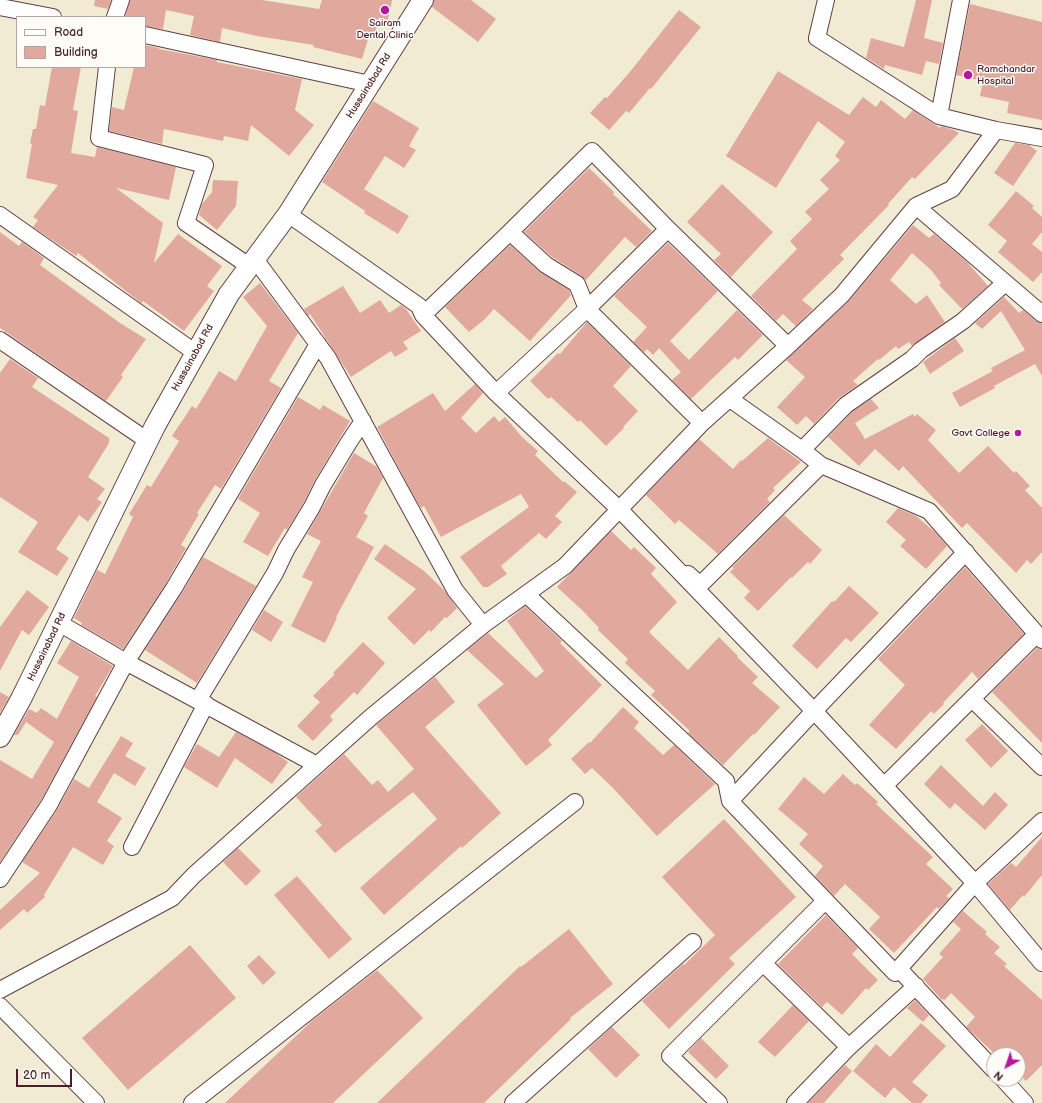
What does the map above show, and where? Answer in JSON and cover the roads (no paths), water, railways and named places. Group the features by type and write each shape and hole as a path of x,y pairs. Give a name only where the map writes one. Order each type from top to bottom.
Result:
{"street":[{"path":"115,16 121,0"},
{"name":"Hussainabad Rd","path":"0,737 21,699 148,441 229,294 288,214 423,0"},
{"path":"826,0 817,38 939,116 996,130 1042,138"},
{"path":"939,116 961,0"},
{"path":"0,7 48,16"},
{"path":"146,36 370,84"},
{"path":"107,68 99,138 205,165 186,223 252,263 318,344 328,358 455,590 483,625"},
{"path":"0,990 172,898 194,875 371,717 483,625 565,566 702,423 788,346 842,295 916,206 952,189 996,130"},
{"path":"423,315 592,151 668,229 788,346"},
{"path":"916,206 1042,314"},
{"path":"288,214 419,306 423,315 496,393 700,585 821,465"},
{"path":"0,215 196,353"},
{"path":"496,393 587,309 668,229"},
{"path":"510,232 546,264 577,284 587,309 702,423"},
{"path":"802,450 846,405 963,321 1005,283"},
{"path":"0,340 148,441"},
{"path":"0,879 49,805 126,662 174,588 318,344"},
{"path":"730,399 821,465 929,511 1040,637 972,699 884,786"},
{"path":"132,847 202,702 286,550 312,508 323,485 363,421"},
{"path":"620,510 814,711 975,883 1042,963"},
{"path":"730,801 966,552"},
{"path":"526,594 726,781 730,801 895,973 975,883 1042,821"},
{"path":"58,623 126,662 317,765"},
{"path":"972,699 1042,767"},
{"path":"192,1103 575,802"},
{"path":"719,1103 670,1056 825,901"},
{"path":"513,1103 693,942"},
{"path":"763,963 849,1047"},
{"path":"899,970 916,986 986,1061"},
{"path":"795,1103 849,1047 916,986"},
{"path":"0,1006 96,1103"},
{"path":"1011,1087 1026,1103"}],"place":[{"name":"Sairam Dental Clinic","path":"385,10"},
{"name":"Ramchandar Hospital","path":"968,75"},
{"name":"Govt College","path":"1018,433"}]}
